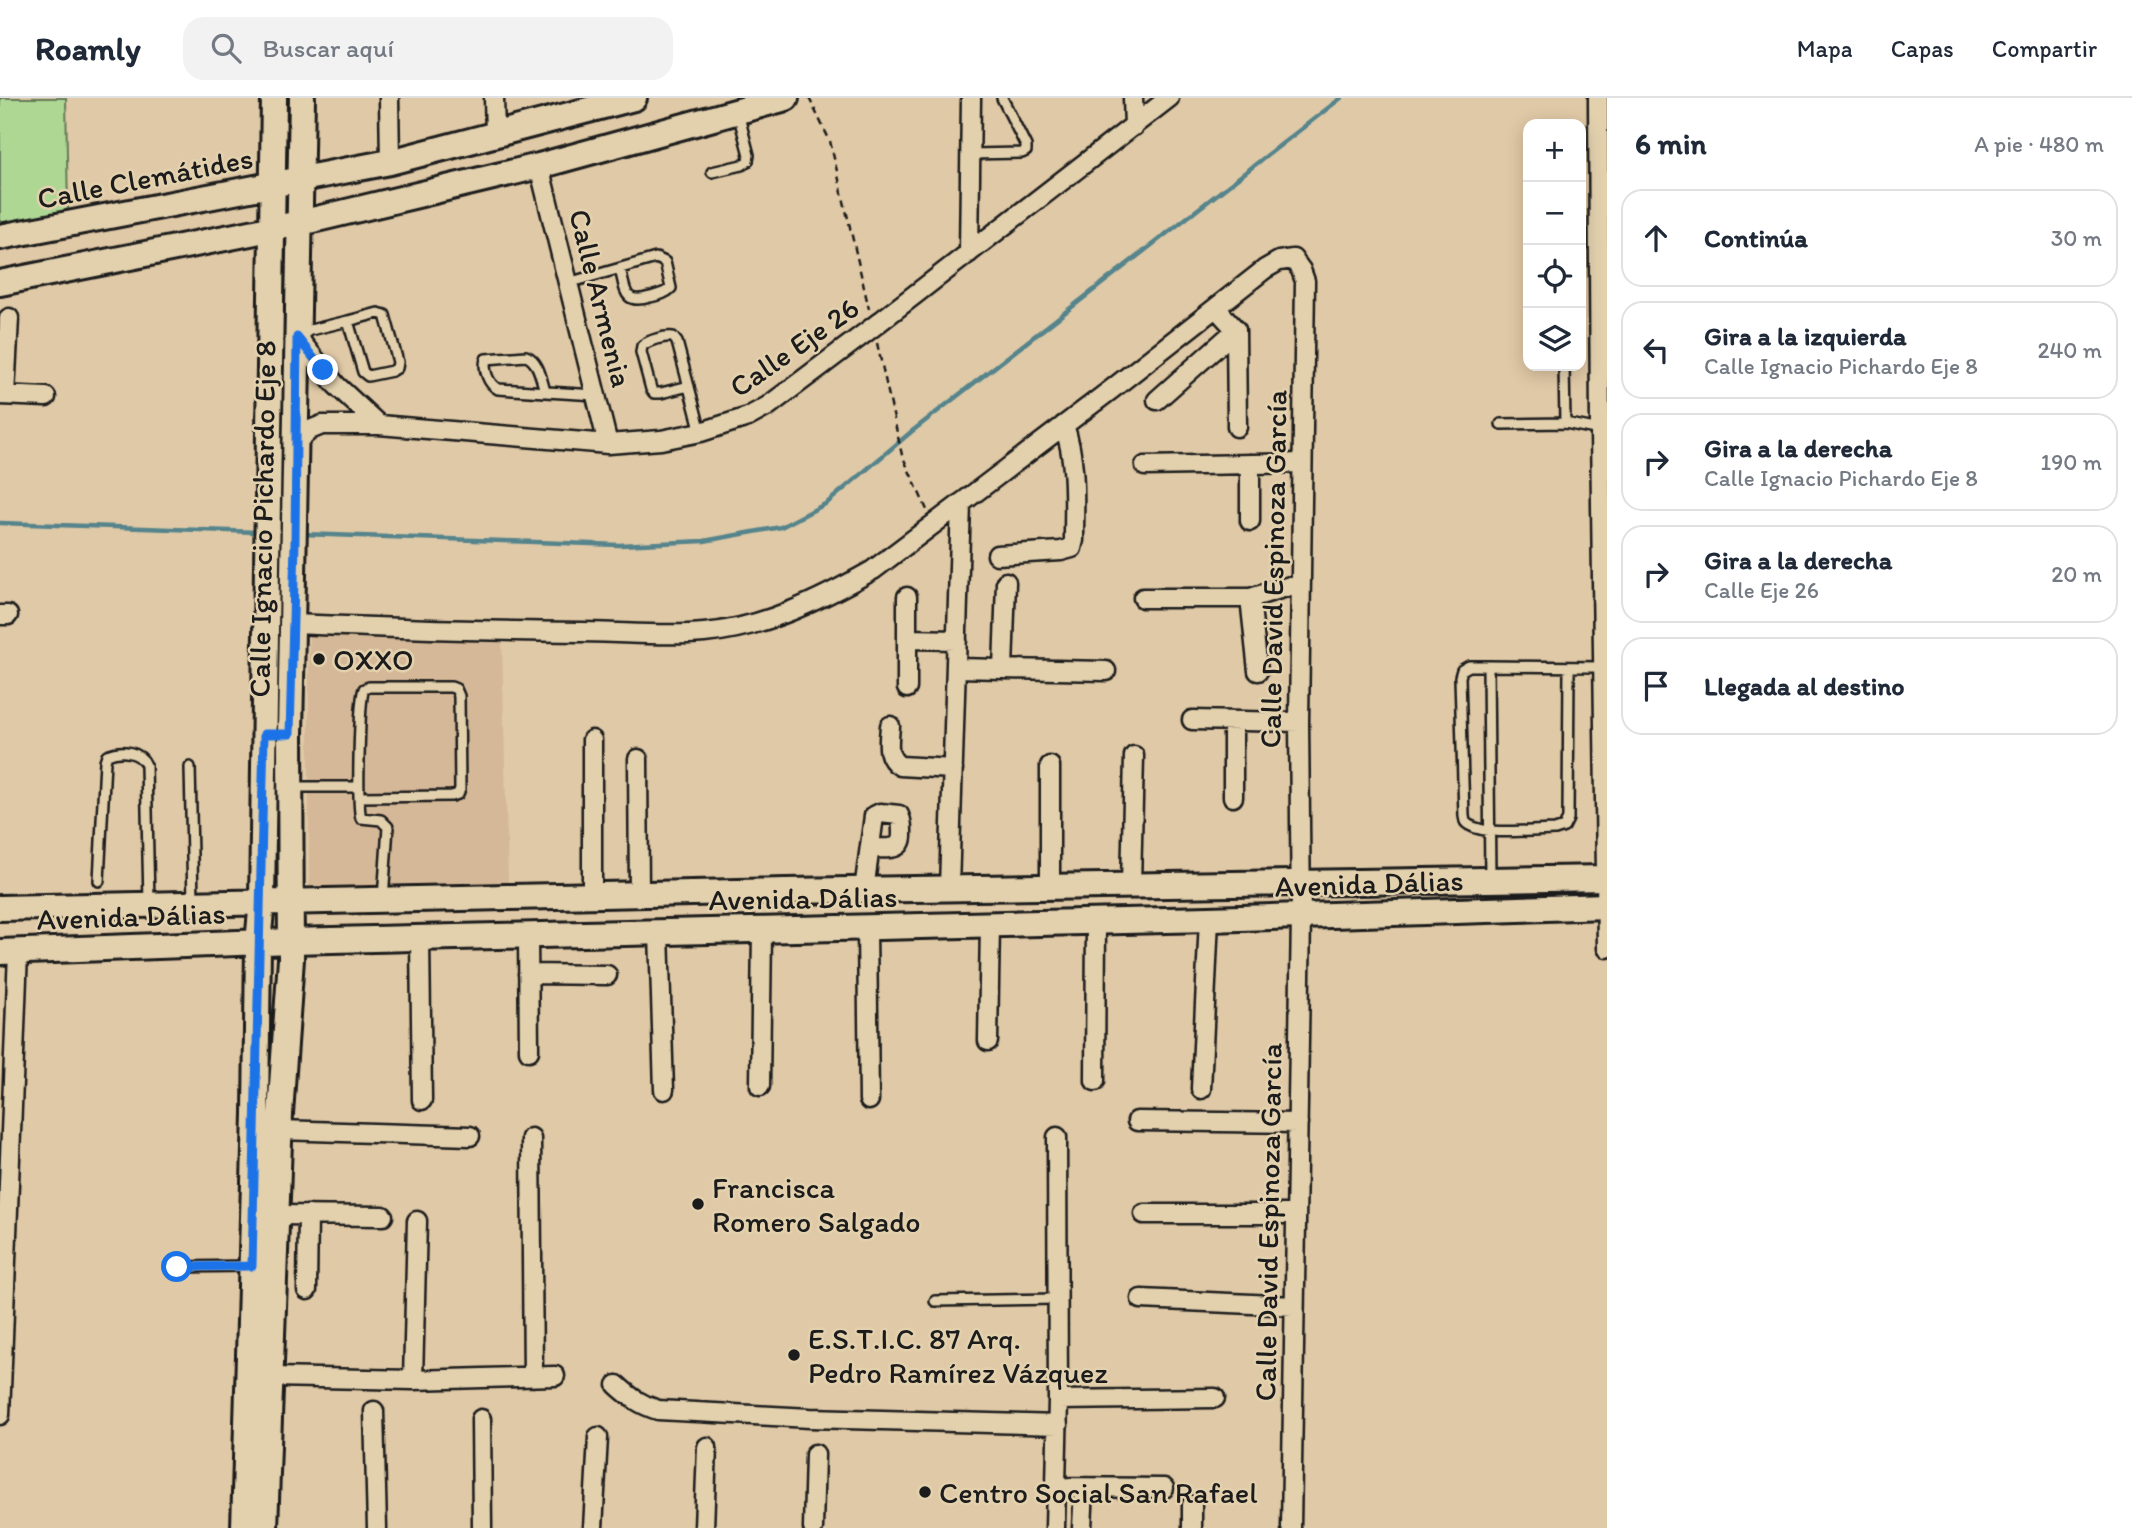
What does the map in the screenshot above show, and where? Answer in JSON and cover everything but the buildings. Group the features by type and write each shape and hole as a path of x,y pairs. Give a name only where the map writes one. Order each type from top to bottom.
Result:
{"main road":[{"name":"Calle Ignacio Pichardo Eje 8","path":"244,1528 258,943 262,901 274,98"},
{"name":"Calle Ignacio Pichardo Eje 8","path":"265,1528 279,1130 290,942 290,734 302,98"},
{"name":"Calle Clemátides","path":"0,237 390,162 634,98"},
{"path":"0,284 300,223 539,166 786,98"},
{"path":"264,734 290,734"},
{"name":"Avenida Dálias","path":"0,908 1050,886 1606,878"},
{"path":"1106,922 1123,885"},
{"path":"774,931 786,891"},
{"path":"489,937 490,898"},
{"name":"Avenida Dálias","path":"9,952 290,942 1301,917 1606,906"}],"street":[{"path":"389,98 390,162"},
{"path":"494,98 495,134"},
{"path":"969,253 971,98"},
{"name":"Calle Eje 26","path":"296,442 310,430 322,425 379,425 608,444 661,440 701,432 748,417 768,406 873,327 1170,98"},
{"path":"1598,98 1603,132 1600,430 1604,510 1602,667 1607,948"},
{"path":"1130,101 1134,126"},
{"name":"Calle Armenia","path":"539,166 608,444"},
{"name":"Calle David Espinoza García","path":"1216,307 1279,261 1293,259 1305,281 1299,722 1301,917 1291,1528"},
{"path":"293,624 462,631 704,634 747,625 788,612 873,570 1216,307 1236,330 1237,427"},
{"path":"9,318 3,350 3,395 46,397"},
{"path":"1157,400 1236,330"},
{"path":"297,335 335,386 379,425"},
{"path":"997,555 1072,548 1074,468 1072,449 1064,425"},
{"path":"1145,466 1301,463"},
{"path":"1250,464 1250,521"},
{"path":"949,888 961,503"},
{"path":"1003,669 1006,582"},
{"path":"1143,598 1250,598 1300,583"},
{"path":"907,597 907,688"},
{"path":"1250,598 1258,671"},
{"path":"907,639 957,640"},
{"path":"956,668 1107,671"},
{"path":"1192,720 1299,722"},
{"path":"1233,720 1233,797"},
{"path":"890,726 889,756 893,762 900,766 953,769"},
{"path":"592,740 592,895"},
{"path":"1123,885 1134,756"},
{"path":"638,759 639,894"},
{"path":"1049,766 1050,886"},
{"path":"864,890 871,848"},
{"path":"1201,1089 1209,919"},
{"path":"1095,1081 1106,922"},
{"path":"988,1041 990,925"},
{"path":"867,928 869,1100"},
{"path":"760,1086 774,931"},
{"path":"659,933 664,1090"},
{"path":"528,936 529,1051"},
{"path":"420,939 422,1100"},
{"path":"0,1415 9,952"},
{"path":"528,974 607,975"},
{"path":"1137,1121 1298,1124"},
{"path":"279,1130 470,1136"},
{"path":"1055,1528 1058,1425 1057,1138"},
{"path":"531,1139 533,1377"},
{"path":"1144,1214 1296,1214"},
{"path":"276,1215 383,1216"},
{"path":"307,1290 308,1215"},
{"path":"413,1380 417,1221"},
{"path":"1141,1299 1294,1306"},
{"path":"272,1377 413,1380 555,1376"},
{"path":"617,1385 645,1406 658,1409 810,1418 1058,1425"},
{"path":"1058,1400 1215,1398"},
{"path":"374,1411 377,1528"},
{"path":"481,1419 482,1528"},
{"path":"593,1528 598,1437"},
{"path":"704,1528 707,1447"},
{"path":"813,1528 815,1454"},
{"path":"1056,1488 1164,1488"},
{"path":"1082,1528 1083,1488"},
{"path":"1192,1505 1192,1528"}],"lane":[{"path":"970,154 1026,151 1002,98"},
{"path":"712,172 748,161 749,155 737,111"},
{"path":"568,283 620,269 662,259 671,288 667,292 637,301 631,300 620,269"},
{"path":"297,335 348,321 378,313 385,315 398,362 397,368 374,376 363,372 348,321"},
{"path":"689,386 654,393 641,352 642,346 646,342 668,337 673,337 677,342 689,386 701,432"},
{"path":"545,391 532,358 526,356 486,359 493,386 498,388 596,395"},
{"path":"1564,371 1565,423"},
{"path":"1501,424 1565,423 1600,430"},
{"path":"1569,667 1567,819 1564,827 1555,830 1489,830 1470,826 1464,816 1462,670 1469,666 1602,667"},
{"path":"1488,666 1490,879"},
{"path":"290,787 359,792 452,796 458,793 459,695 456,689 364,689 361,695 359,792 361,818 381,820 388,827 383,900"},
{"path":"99,881 105,761 107,755 113,752 135,753 143,758 146,765 149,904"},
{"path":"190,767 193,903"},
{"path":"177,1267 252,1266"},
{"path":"936,1300 1058,1299"}],"path":[{"path":"809,98 830,141 902,455 933,525"}],"shaded area":[{"path":"309,636 502,641 508,884 309,886"}],"green space":[{"path":"0,98 66,98 68,213 0,224"}],"waterway":[{"path":"302,534 619,545 704,541 781,527 827,503 911,432 1341,98"},
{"path":"0,523 258,532"}],"place":[{"name":"OXXO","path":"319,659"},
{"name":"Francisca Romero Salgado","path":"698,1204"},
{"name":"E.S.T.I.C. 87 Arq. Pedro Ramírez Vázquez","path":"794,1355"},
{"name":"Centro Social San Rafael","path":"925,1492"}],"route":[{"path":"177,1267 252,1266 264,734 290,734 297,337 323,370"}]}
